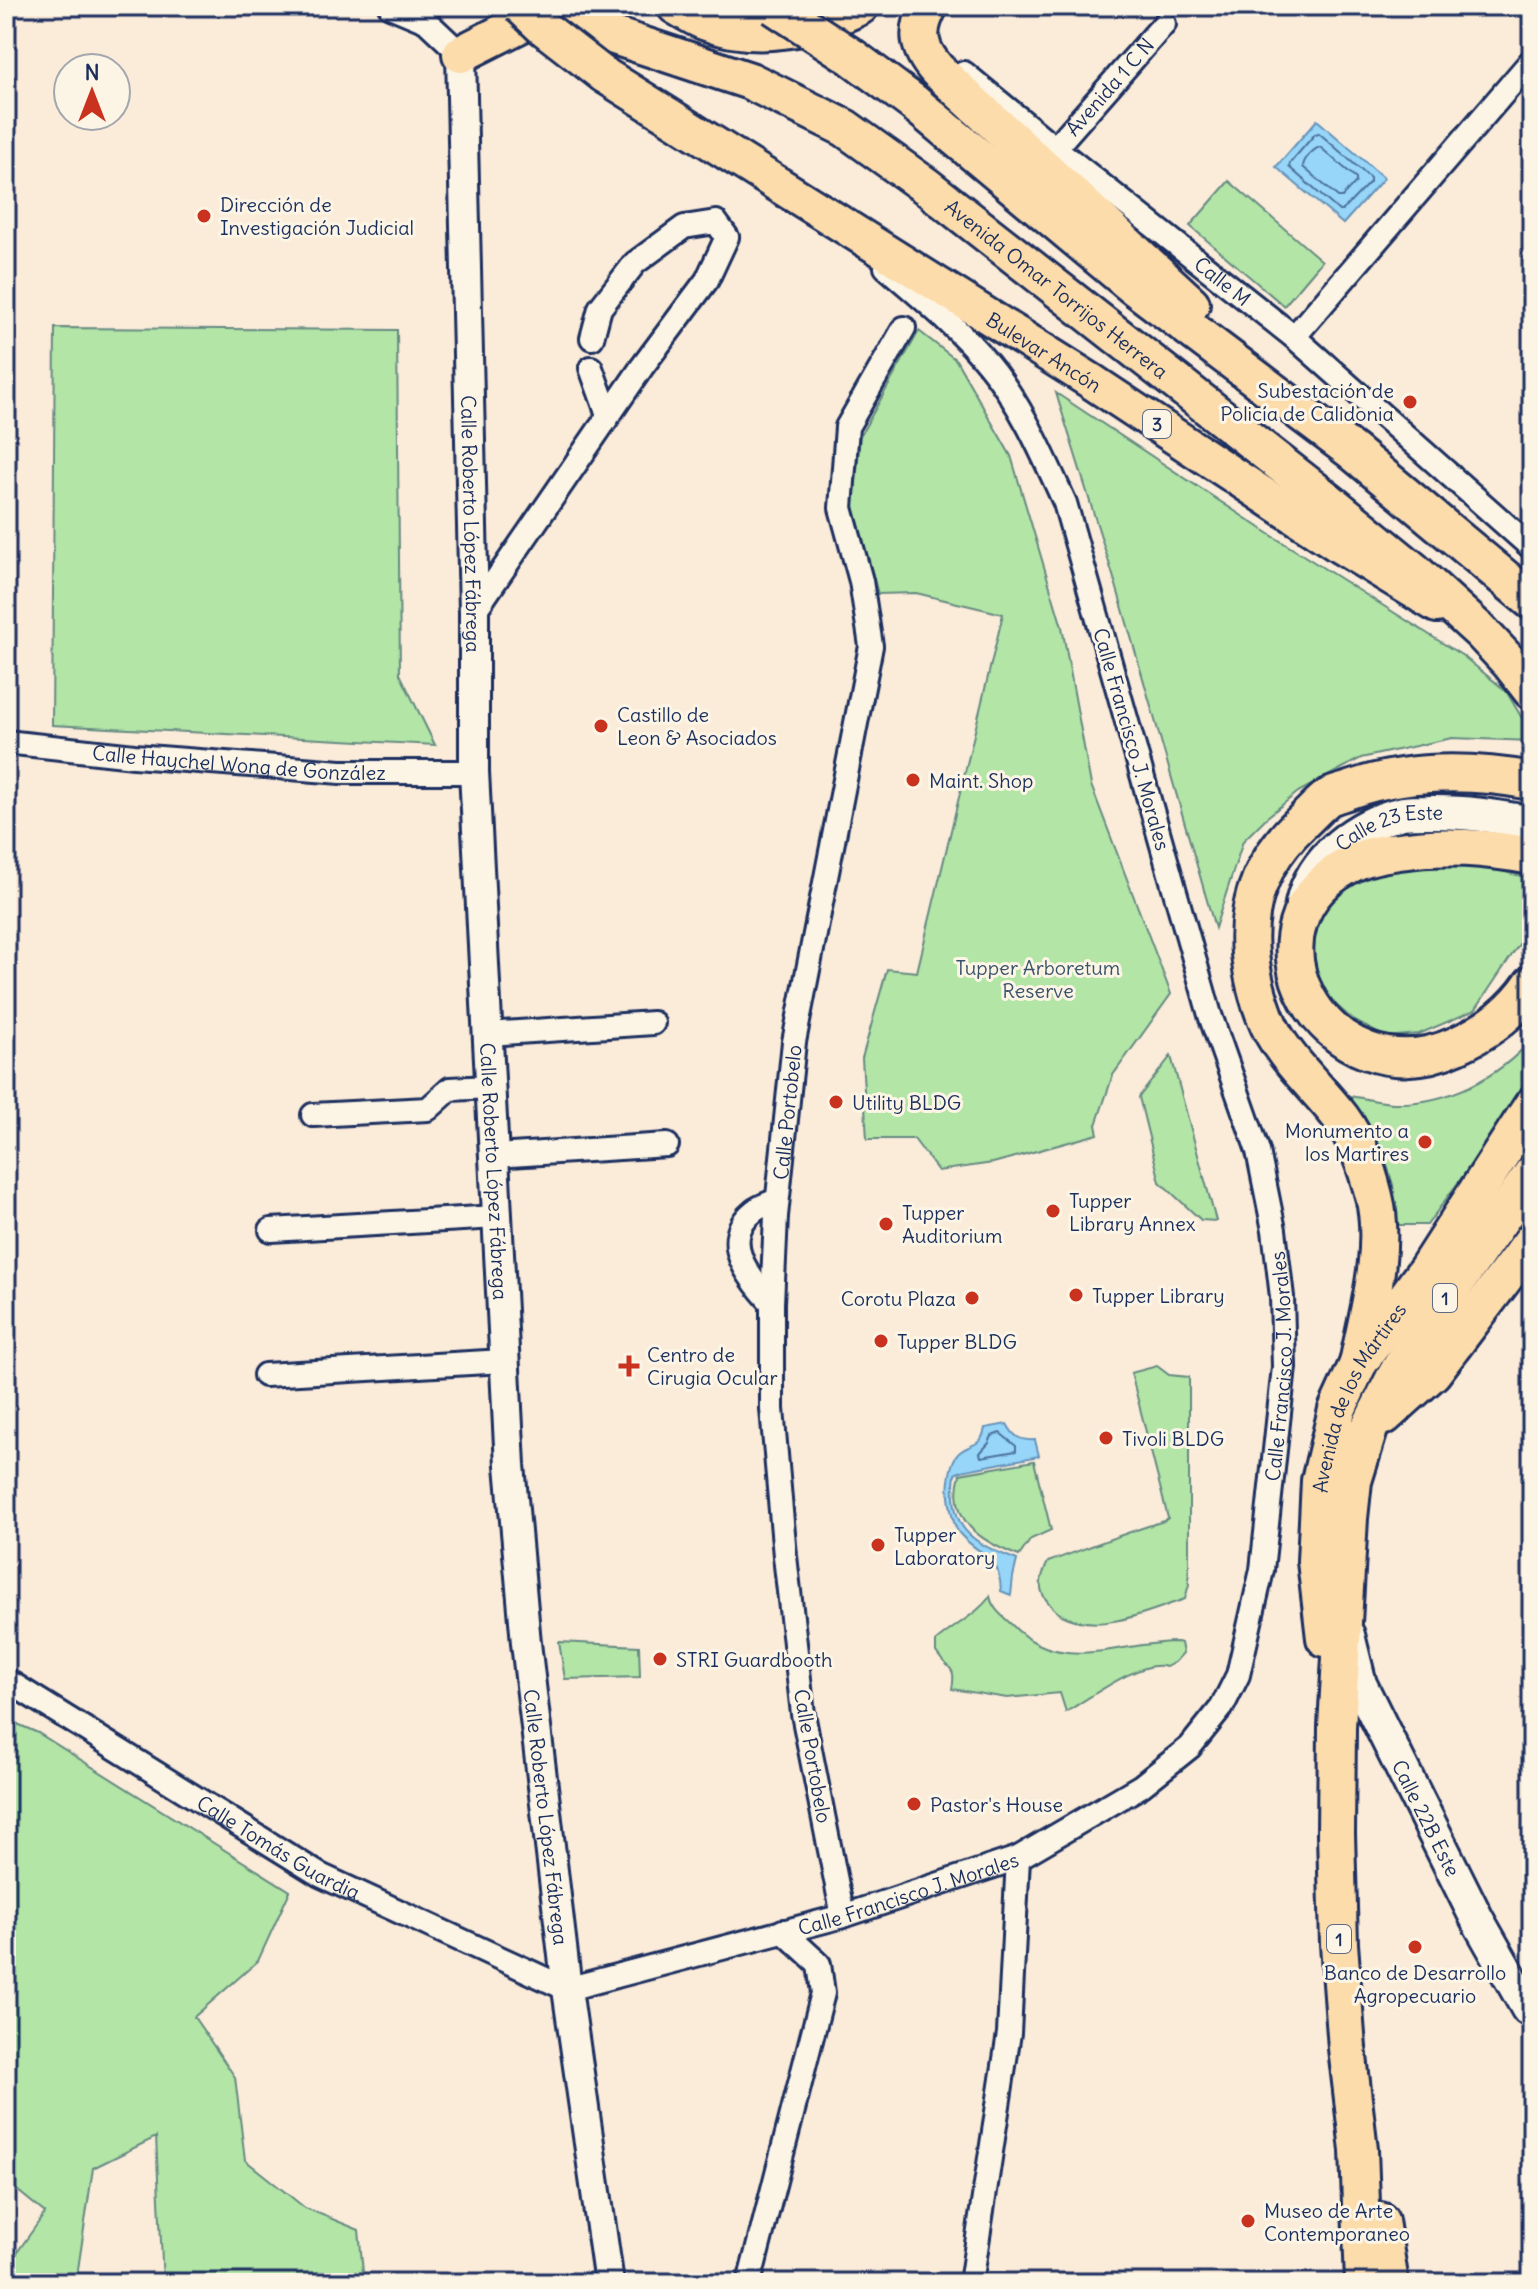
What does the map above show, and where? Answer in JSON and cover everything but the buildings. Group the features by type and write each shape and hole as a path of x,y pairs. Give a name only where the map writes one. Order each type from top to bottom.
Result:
{"highway":[{"path":"676,6 704,21 748,31 772,31 819,23 860,6"},
{"path":"774,6 852,57 914,103 1132,285 1352,451"},
{"path":"929,6 921,26 921,47 937,70 1352,451 1532,601"},
{"path":"461,54 523,9"},
{"name":"Avenida Omar Torrijos Herrera","path":"523,9 750,81 845,128 926,186 1414,571 1481,632 1532,691"},
{"path":"1500,575 1532,613"},
{"path":"1358,1364 1378,1242 1375,1201 1363,1159 1342,1120 1283,1050 1266,1020 1252,977 1248,942 1251,908 1265,869 1287,837 1328,798 1375,781 1433,773 1493,774 1532,781"},
{"path":"1532,856 1459,846 1422,847 1360,859 1333,874 1312,896 1298,922 1295,956 1301,985 1311,1006 1327,1026 1344,1040 1376,1055 1407,1058 1443,1052 1479,1035 1508,1013 1532,984"},
{"name":"Avenida de los Mártires","path":"1337,1727 1316,1561 1320,1481 1337,1410 1358,1364 1427,1269 1532,1106"},
{"name":"Avenida de los Mártires","path":"1390,2283 1372,2236 1359,2150 1339,1944 1337,1727 1353,1481 1369,1429 1395,1377 1422,1331 1532,1174"},
{"path":"1369,1429 1433,1372 1532,1241"},
{"path":"1357,2283 1372,2236 1402,2261 1407,2283"},
{"name":"Avenida de los Mártires","path":"1364,2283 1372,2236"}],"main road":[{"name":"Bulevar Ancón","path":"523,9 604,75 1091,381 1342,547 1481,632"},
{"name":"Calle 23 Este","path":"1298,922 1312,876 1345,839 1365,827 1403,813 1462,811 1523,821"},
{"name":"Calle 22B Este","path":"1343,1614 1360,1684 1477,1919 1528,2009 1532,2011"}],"street":[{"path":"390,6 426,21 461,54"},
{"name":"Calle M","path":"941,6 938,35 946,57 1055,148 1294,337 1531,545"},
{"name":"Avenida 1 C N","path":"1055,148 1164,24"},
{"name":"Calle Roberto López Fábrega","path":"461,54 474,612 474,772 510,1465 526,1643 567,1989 609,2283"},
{"path":"1294,337 1532,60"},
{"name":"Calle Francisco J. Morales","path":"567,1989 843,1916 1018,1858 1141,1786 1190,1747 1222,1707 1238,1675 1262,1570 1284,1367 1282,1297 1274,1230 1258,1151 1210,1015 1065,503 1029,423 988,364 941,316 831,218"},
{"path":"474,612 608,415 707,280 727,237 716,222 684,227 635,263 600,308 592,338"},
{"name":"Calle Portobelo","path":"843,1916 803,1714 772,1409 772,1303 777,1200 794,1042 871,646 861,581 841,508 847,427 904,328"},
{"path":"591,368 608,415"},
{"name":"Calle Haychel Wong de González","path":"6,742 134,756 341,772 474,772"},
{"path":"487,1034 653,1023"},
{"path":"313,1115 428,1109 450,1089 490,1087"},
{"path":"494,1156 667,1145"},
{"path":"772,1303 743,1266 737,1247 742,1224 755,1209 777,1200"},
{"path":"271,1230 497,1217"},
{"path":"265,1375 504,1361"},
{"name":"Calle Tomás Guardia","path":"6,1680 320,1875 567,1989"},
{"path":"971,2283 1009,2033 1018,1858"},
{"path":"749,2283 823,1993 819,1964 783,1931"}],"green space":[{"path":"1229,181 1322,261 1284,306 1190,226"},
{"path":"55,328 397,330 400,674 435,745 52,725"},
{"name":"Tupper Arboretum Reserve","path":"919,331 956,360 1011,456 1062,627 1091,785 1171,994 1113,1075 1096,1125 1098,1134 993,1163 938,1171 914,1139 867,1139 862,1058 887,969 917,972 1003,614 916,593 878,594 854,506 860,436"},
{"path":"1056,393 1271,535 1463,656 1506,691 1532,735 1532,741 1452,738 1361,758 1298,792 1243,841 1215,928 1116,585"},
{"path":"1443,863 1490,868 1532,879 1532,925 1475,1010 1419,1034 1385,1037 1353,1020 1323,993 1311,956 1314,922 1334,887 1364,873"},
{"path":"1532,1039 1531,1074 1481,1151 1427,1225 1397,1225 1393,1185 1382,1149 1349,1096 1393,1103 1451,1094 1487,1077"},
{"path":"1171,1056 1216,1221 1201,1220 1160,1182 1139,1097"},
{"path":"1157,1366 1169,1375 1189,1377 1189,1584 1185,1599 1124,1619 1092,1623 1077,1621 1062,1615 1044,1597 1041,1582 1048,1562 1168,1518 1131,1373"},
{"path":"1034,1461 1051,1530 1031,1539 1019,1556 980,1536 970,1527 958,1505 957,1490 960,1474"},
{"path":"990,1596 995,1609 1012,1625 1031,1640 1050,1649 1091,1652 1178,1642 1183,1653 1166,1667 1144,1668 1130,1674 1066,1712 1060,1693 1007,1698 952,1689 952,1671 936,1652 936,1641 973,1614"},
{"path":"559,1642 639,1646 640,1677 565,1679"},
{"path":"6,1719 38,1733 290,1891 258,1961 194,2017 235,2077 245,2160 305,2208 359,2230 364,2283 163,2283 156,2137 93,2168 76,2283 6,2283 6,2268 45,2213 6,2181"}],"water":[{"path":"1317,120 1384,178 1343,224 1276,167"},
{"path":"1007,1424 1018,1437 1035,1440 1039,1456 961,1471 955,1474 954,1493 959,1521 966,1531 986,1547 1017,1560 1011,1595 1001,1591 1000,1578 993,1562 957,1530 949,1486 957,1455 979,1442 985,1428"}],"place":[{"name":"Dirección de Investigación Judicial","path":"204,216"},
{"name":"Subestación de Policía de Calidonia","path":"1410,402"},
{"name":"Castillo de Leon & Asociados","path":"601,726"},
{"name":"Maint. Shop","path":"913,780"},
{"name":"Utility BLDG","path":"836,1102"},
{"name":"Monumento a los Martires","path":"1425,1142"},
{"name":"Tupper Library Annex","path":"1053,1211"},
{"name":"Tupper Auditorium","path":"886,1224"},
{"name":"Tupper Library","path":"1076,1295"},
{"name":"Corotu Plaza","path":"972,1298"},
{"name":"Tupper BLDG","path":"881,1341"},
{"name":"Centro de Cirugia Ocular","path":"629,1366"},
{"name":"Tivoli BLDG","path":"1106,1438"},
{"name":"Tupper Laboratory","path":"878,1545"},
{"name":"STRI Guardbooth","path":"660,1659"},
{"name":"Pastor's House","path":"914,1804"},
{"name":"Banco de Desarrollo Agropecuario","path":"1415,1947"},
{"name":"Museo de Arte Contemporaneo","path":"1248,2221"}]}
